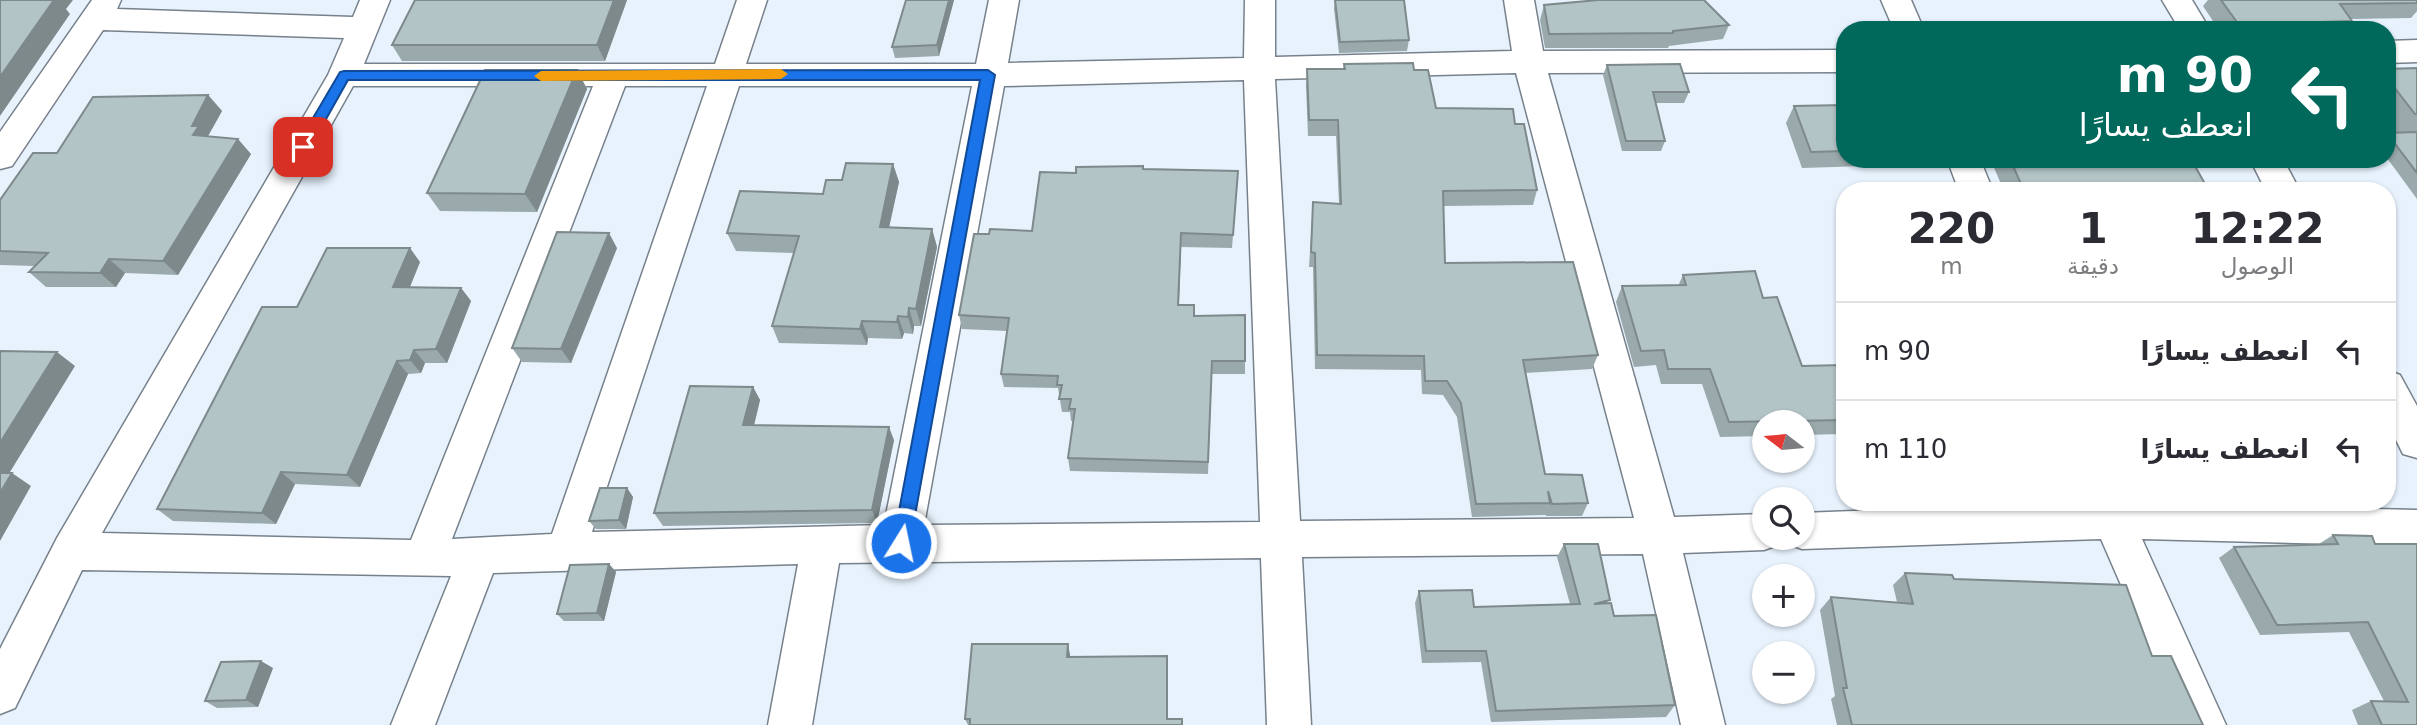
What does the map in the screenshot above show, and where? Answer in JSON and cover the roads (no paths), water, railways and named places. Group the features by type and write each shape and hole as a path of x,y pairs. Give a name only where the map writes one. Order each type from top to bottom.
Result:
{"street":[{"path":"566,551 752,0"},
{"path":"901,543 1004,0"},
{"path":"1260,0 1259,67 1289,725"},
{"path":"1519,0 1530,62 1659,536 1703,725"},
{"path":"1896,0 1905,21"},
{"path":"2177,0 2190,21"},
{"path":"0,156 101,10 369,14 344,75 71,551 0,693"},
{"path":"2396,52 2417,51"},
{"path":"344,75 988,75 1530,62 1836,61"},
{"path":"424,559 613,76"},
{"path":"2396,403 2417,442"},
{"path":"2109,512 2204,725"},
{"path":"1815,530 2109,512 2417,528"},
{"path":"71,551 424,559 566,551 901,543 1282,537 1659,536 1752,532"},
{"path":"790,725 822,545"},
{"path":"414,725 480,555"}]}
